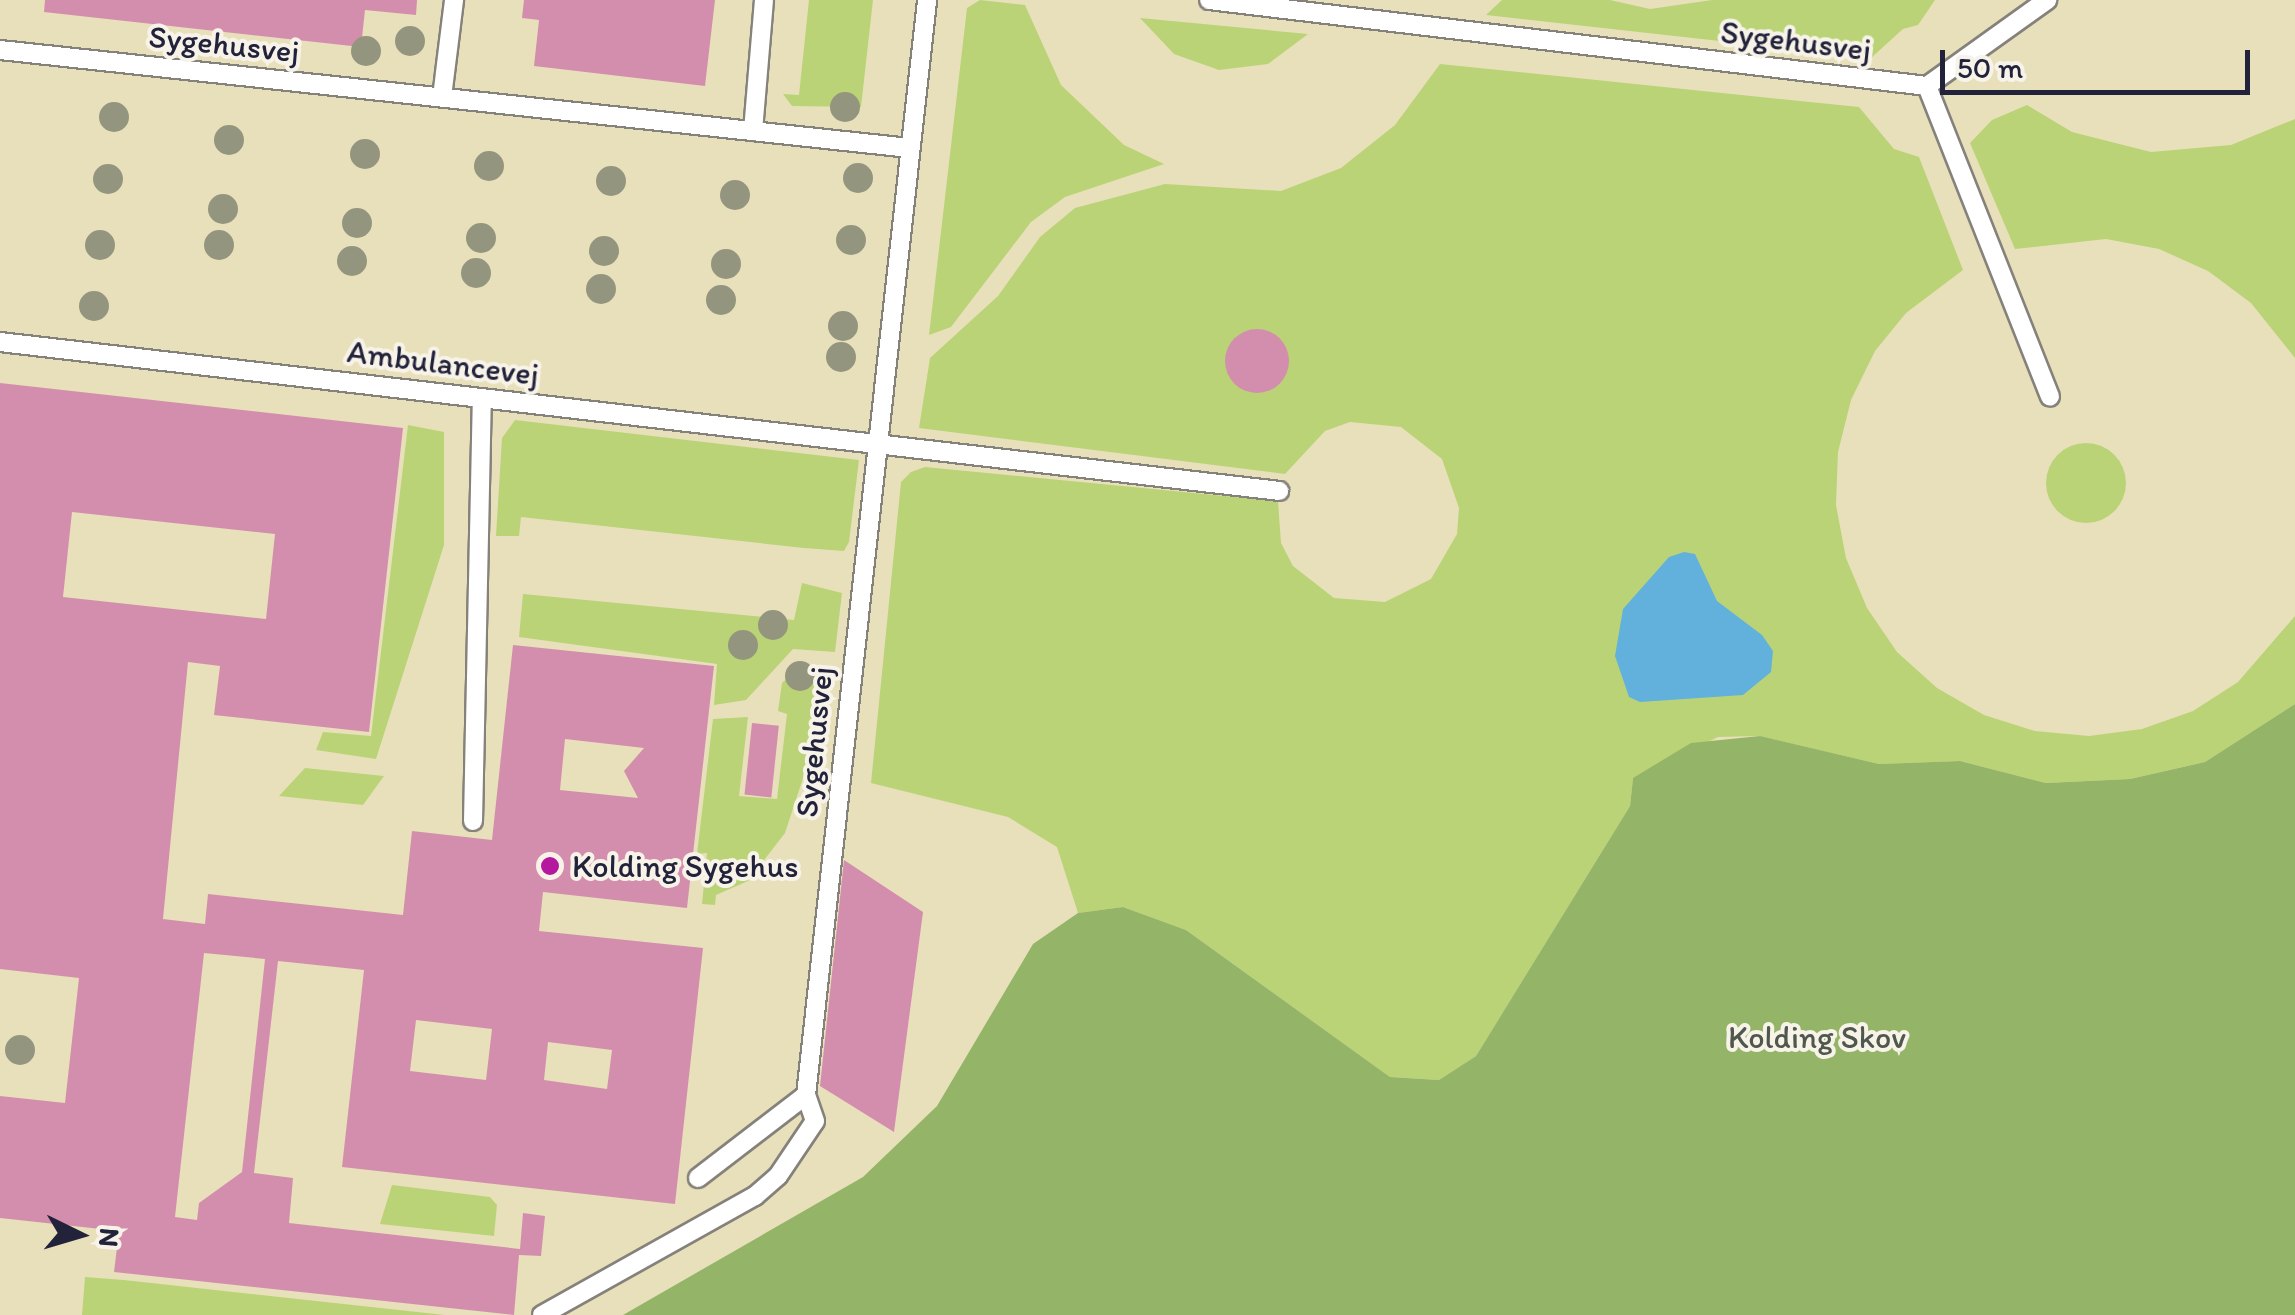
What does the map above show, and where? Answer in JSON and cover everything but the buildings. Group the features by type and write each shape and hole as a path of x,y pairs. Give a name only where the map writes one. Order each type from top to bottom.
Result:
{"lane":[{"path":"442,97 454,0"},
{"path":"752,131 764,0"},
{"name":"Sygehusvej","path":"542,1315 755,1196 778,1176 815,1121 806,1095 928,0"},
{"name":"Sygehusvej","path":"1209,0 1927,86"},
{"path":"2046,0 1927,86 2050,396"},
{"name":"Sygehusvej","path":"0,50 909,148"},
{"name":"Ambulancevej","path":"0,342 1278,491"},
{"path":"473,821 482,398"},
{"path":"698,1178 806,1095"}],"green space":[{"path":"809,0 873,0 861,107 792,106 783,94 799,95"},
{"path":"980,0 1025,5 1061,85 1124,145 1164,164 1065,197 1031,222 951,327 929,335 967,8"},
{"path":"1502,0 1610,0 1650,9 1712,0 1935,0 1918,25 1903,29 1871,58 1486,15"},
{"path":"1140,18 1308,34 1268,64 1219,70 1174,54"},
{"path":"1440,64 1859,107 1894,149 1919,157 1963,270 1906,313 1875,351 1851,400 1838,452 1836,505 1846,558 1867,608 1897,652 1937,688 1984,715 2035,731 2089,736 2142,729 2193,711 2238,682 2295,616 2295,704 2205,762 2130,779 2046,783 1960,761 1879,764 1759,736 1718,737 1633,778 1630,806 1476,1056 1439,1080 1390,1077 1186,930 1123,907 1078,913 1057,847 1008,817 871,783 901,482 911,472 925,467 1278,501 1281,543 1293,566 1334,598 1385,602 1431,579 1457,534 1459,508 1442,459 1401,427 1350,422 1325,431 1285,474 919,428 930,358 998,296 1040,237 1075,208 1165,184 1281,191 1341,168 1395,125"},
{"path":"2027,105 2072,132 2151,152 2231,145 2295,119 2295,358 2251,303 2208,271 2159,249 2106,239 2015,249 1970,143 1992,120"},
{"path":"515,420 859,460 849,542 844,551 804,548 521,517 519,536 496,536 502,438"},
{"path":"408,425 444,432 444,545 376,759 316,750 323,732 371,736"},
{"path":"2086,443 2101,446 2114,455 2123,468 2123,498 2114,511 2101,520 2086,523 2071,520 2058,511 2049,498 2046,483 2049,468 2058,455 2071,446"},
{"path":"802,583 842,593 835,652 793,649 746,700 714,705 717,664 519,637 523,594 794,620"},
{"path":"799,667 832,672 810,723 806,769 785,833 748,881 716,895 715,905 702,904 707,853 697,854 713,719 748,717 739,796 777,799 787,714 778,711 782,683"},
{"name":"Kolding Skov","path":"2295,704 2295,1315 623,1315 863,1177 937,1106 1033,944 1078,913 1123,907 1186,930 1390,1077 1439,1080 1476,1056 1630,806 1633,778 1691,743 1760,736 1879,764 1960,761 2046,783 2130,779 2205,762"},
{"path":"305,768 384,776 363,805 279,796"},
{"path":"392,1185 490,1197 497,1205 494,1236 380,1224"},
{"path":"85,1277 124,1280 445,1315 82,1315"}],"water":[{"path":"1684,552 1695,554 1717,601 1762,635 1773,651 1771,672 1743,695 1640,702 1629,697 1615,656 1623,609 1669,557"}],"place":[{"name":"Kolding Sygehus","path":"550,866"}]}
